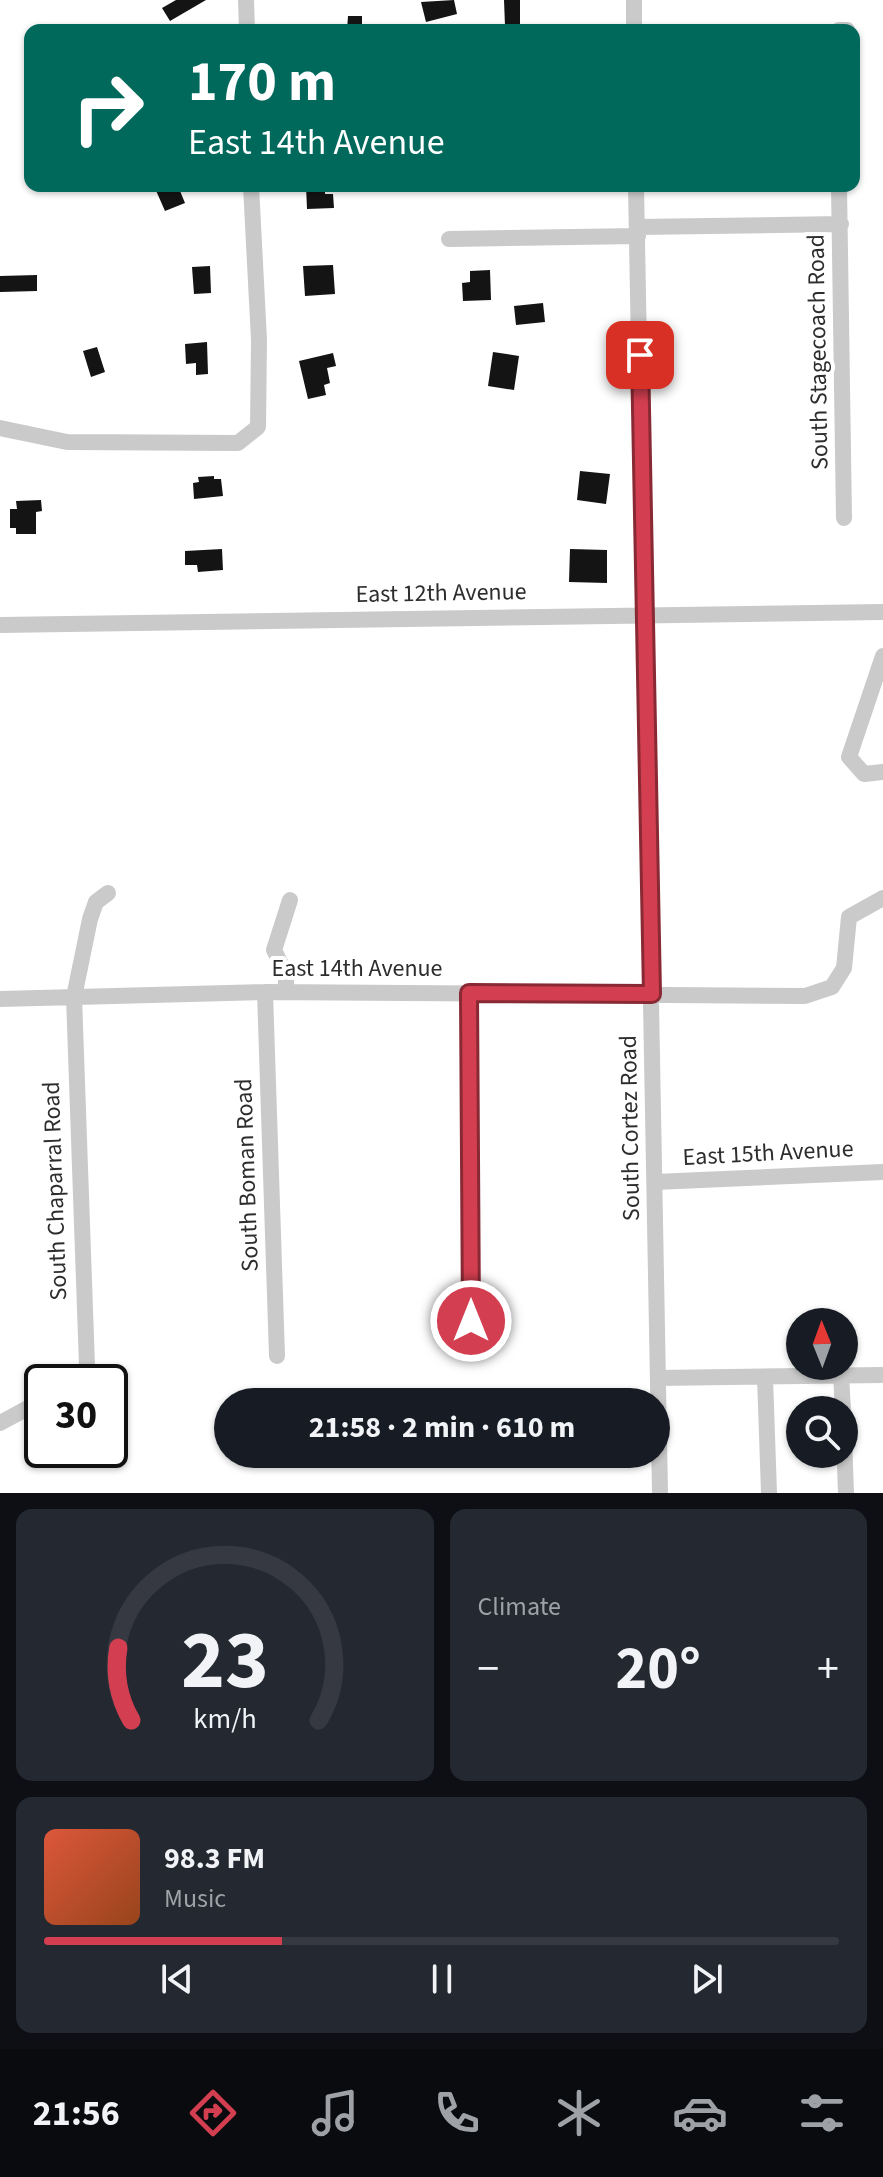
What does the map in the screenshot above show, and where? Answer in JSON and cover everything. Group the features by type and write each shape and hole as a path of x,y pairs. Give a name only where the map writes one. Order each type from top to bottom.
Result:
{"street":[{"path":"246,0 247,24"},
{"path":"634,0 634,24"},
{"path":"0,428 67,442 238,443 258,427 259,340 251,192"},
{"name":"South Cortez Road","path":"636,192 660,1493"},
{"name":"South Stagecoach Road","path":"839,192 844,518"},
{"path":"449,239 841,224"},
{"name":"East 12th Avenue","path":"0,625 644,613 883,612"},
{"path":"883,656 849,757 864,774 883,772"},
{"name":"South Chaparral Road","path":"87,1364 74,997 90,919 96,902 108,893"},
{"name":"East 14th Avenue","path":"0,999 265,992 805,996 832,987 844,968 849,917 883,898"},
{"path":"286,992 286,974 274,950 290,900"},
{"name":"South Boman Road","path":"265,992 277,1356"},
{"path":"469,993 471,1351"},
{"name":"East 15th Avenue","path":"655,1182 883,1172"},
{"path":"858,1376 883,1375"},
{"path":"765,1377 769,1493"},
{"path":"659,1378 786,1377"},
{"path":"0,1423 24,1410"},
{"path":"845,1468 846,1493"}],"building":[{"path":"176,0 206,0 170,21 162,8"},
{"path":"454,0 457,14 426,22 421,2"},
{"path":"504,0 520,0 520,24 505,24"},
{"path":"348,16 362,16 362,24 347,24"},
{"path":"157,192 180,192 185,203 165,211"},
{"path":"306,192 333,194 334,208 307,209"},
{"path":"333,265 335,294 305,296 303,266"},
{"path":"210,266 211,293 194,294 192,267"},
{"path":"490,270 491,300 463,301 462,283 470,282 470,271"},
{"path":"37,275 37,291 0,292 0,276"},
{"path":"543,303 545,322 516,325 514,306"},
{"path":"207,342 208,374 196,375 196,363 186,364 185,344"},
{"path":"97,347 105,372 91,377 83,351"},
{"path":"493,352 519,356 514,390 488,386"},
{"path":"333,353 336,366 327,368 330,383 324,385 326,395 308,399 299,361"},
{"path":"580,471 610,474 606,504 577,500"},
{"path":"214,476 214,479 221,479 223,496 194,499 193,483 199,482 198,477"},
{"path":"41,500 42,511 36,512 36,534 16,534 16,528 10,528 10,509 17,509 16,501"},
{"path":"222,549 223,570 198,572 197,565 185,565 185,551"},
{"path":"570,549 607,550 607,583 569,582"}],"route":[{"path":"471,1321 469,993 652,994 640,355"}]}
